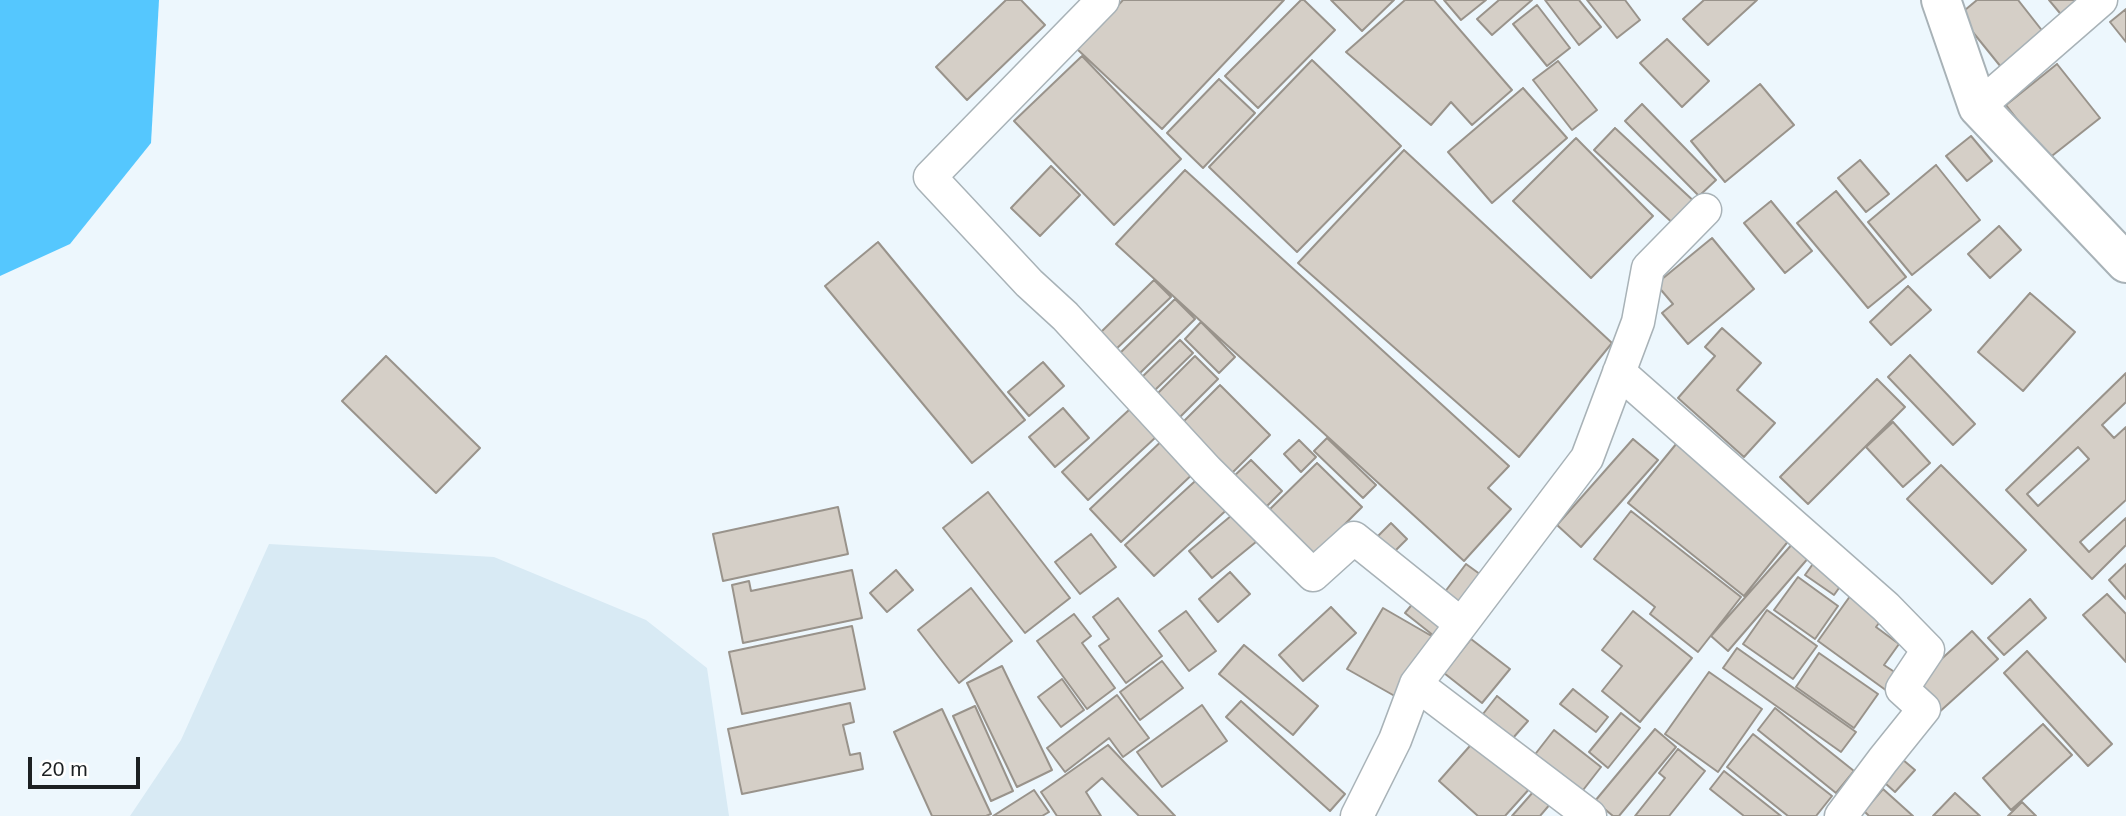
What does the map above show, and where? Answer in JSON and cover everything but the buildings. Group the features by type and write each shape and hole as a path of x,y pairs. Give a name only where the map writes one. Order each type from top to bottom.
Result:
{"street":[{"path":"1103,0 930,177 1029,283 1065,316 1207,470 1313,575 1354,538 1461,624"},
{"path":"1941,0 1978,107 2126,263"},
{"path":"1978,107 2101,0"},
{"path":"1356,816 1395,740 1416,684 1587,458 1638,322 1648,268 1705,210"},
{"path":"1619,372 1886,607 1928,650 1902,689 1924,709 1841,816"},
{"path":"1416,684 1590,816"}],"shaded area":[{"path":"269,544 494,557 646,620 707,668 729,816 130,816 181,740"}],"water":[{"path":"0,0 159,0 151,143 70,244 0,276"}]}
